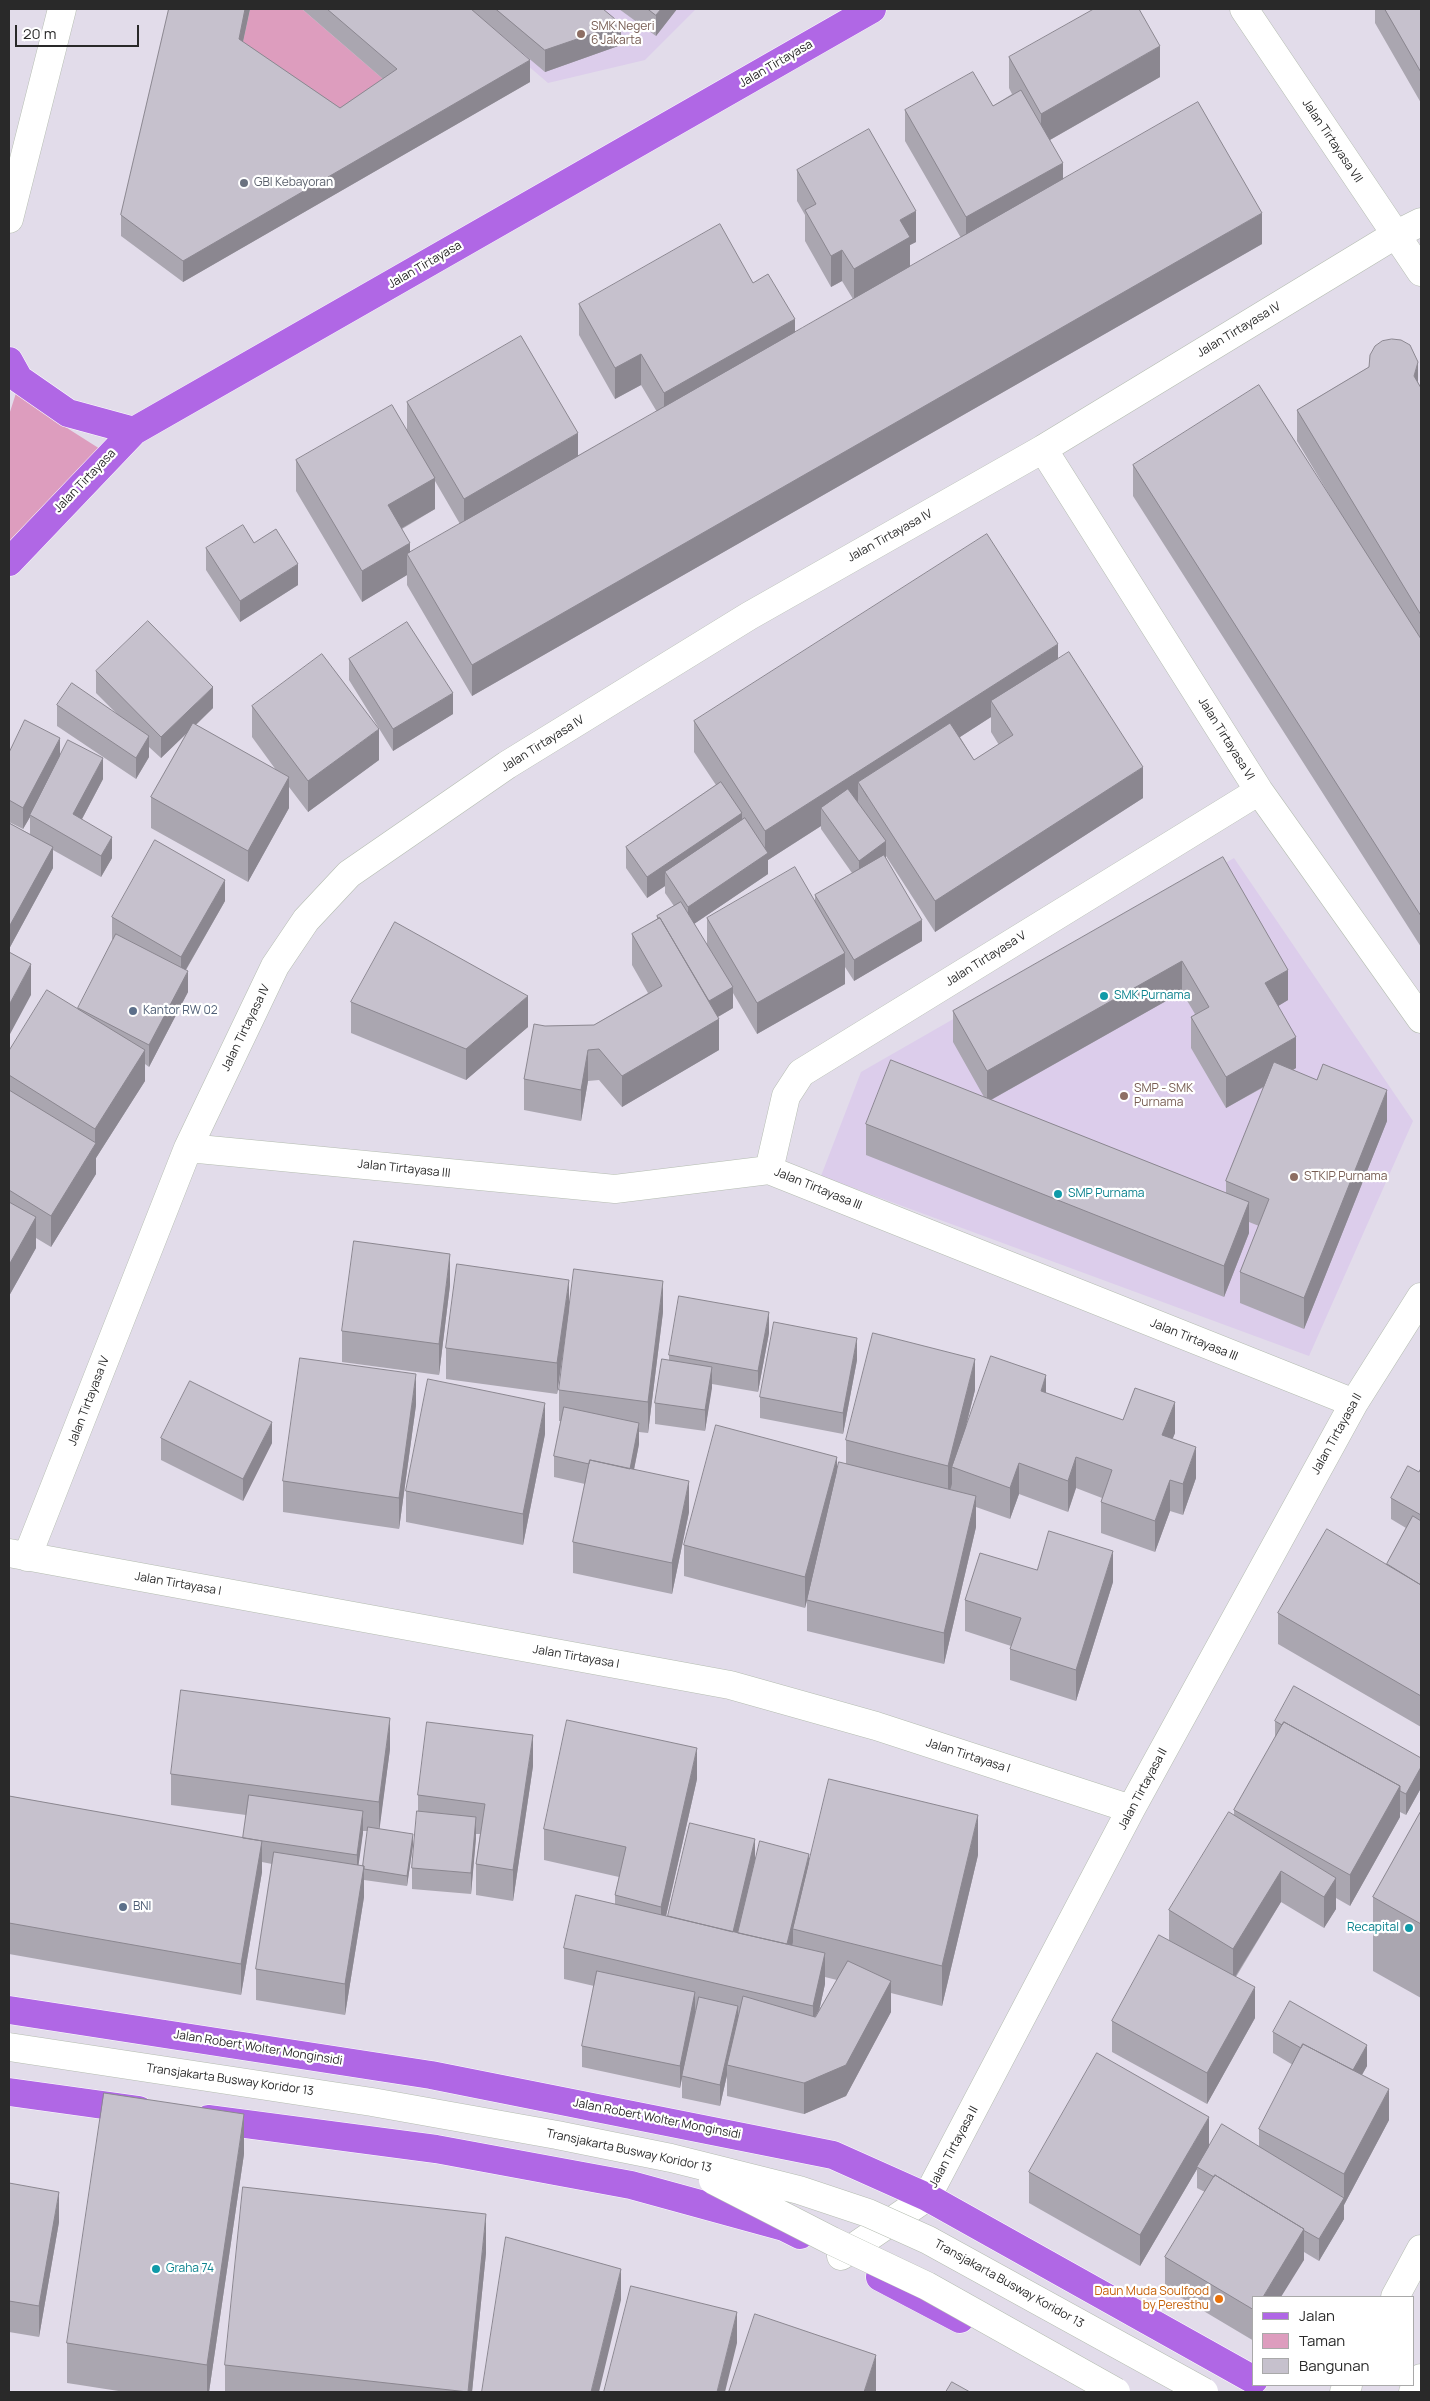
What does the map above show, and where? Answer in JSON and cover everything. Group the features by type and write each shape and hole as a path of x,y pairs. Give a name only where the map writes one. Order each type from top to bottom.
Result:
{"main road":[{"name":"Jalan Tirtayasa","path":"9,562 134,431 872,9"},
{"path":"9,361 19,379 68,413 134,431"},
{"name":"Jalan Robert Wolter Monginsidi","path":"9,2010 431,2075 833,2155 927,2197 1143,2316 1252,2379"},
{"path":"431,2075 436,2149"},
{"path":"9,2092 436,2149 631,2185 784,2227 1096,2392"}],"street":[{"path":"10,210 62,9"},
{"name":"Jalan Tirtayasa VII","path":"1244,9 1421,272"},
{"name":"Jalan Tirtayasa IV","path":"18,1555 188,1148 275,966 306,920 349,874 508,765 741,621 1043,449 1395,235 1421,222"},
{"name":"Jalan Tirtayasa VI","path":"1043,449 1259,791 1421,1019"},
{"name":"Jalan Tirtayasa V","path":"769,1170 786,1096 801,1073 1259,791"},
{"name":"Jalan Tirtayasa III","path":"188,1148 615,1189 769,1170 1354,1403"},
{"name":"Jalan Tirtayasa II","path":"841,2256 927,2197 1132,1809 1354,1403 1421,1297"},
{"name":"Jalan Tirtayasa I","path":"18,1555 730,1685 876,1726 1132,1809"},
{"name":"Transjakarta Busway Koridor 13","path":"9,2047 372,2102 557,2134 671,2158 799,2190 868,2213 937,2245 1204,2392"},
{"path":"671,2158 832,2241 927,2286 1116,2392"},
{"path":"1396,2296 1421,2249"},
{"path":"1413,2392 1421,2378"}],"shaded area":[{"name":"SMK Negeri 6 Jakarta","path":"462,9 696,9 645,60 548,83"},
{"name":"SMP - SMK Purnama","path":"1234,858 1413,1121 1309,1356 821,1176 861,1072"}],"green space":[{"path":"250,9 302,9 397,91 340,129 239,60"},
{"path":"17,390 67,428 119,461 9,549 9,415"}],"building":[{"name":"GBI Kebayoran","path":"169,9 245,9 239,39 340,108 397,69 327,9 471,9 530,60 183,261 121,215"},
{"path":"496,9 603,9 621,24 545,50"},
{"path":"648,9 661,9 656,15"},
{"path":"1094,9 1139,9 1160,46 1041,114 1009,57"},
{"path":"1385,9 1421,9 1421,72"},
{"path":"973,72 993,106 1021,90 1063,163 966,217 905,110"},
{"path":"1198,102 1262,213 472,665 407,554"},
{"path":"869,129 916,211 900,220 910,237 854,269 842,250 831,256 805,210 816,204 797,170"},
{"path":"720,224 753,283 768,274 795,319 664,393 641,354 615,368 579,304"},
{"path":"521,336 578,433 464,499 407,402"},
{"path":"1401,340 1410,345 1418,362 1414,376 1421,388 1421,615 1297,410 1369,367 1370,355 1375,346 1382,341"},
{"path":"1259,385 1421,639 1421,916 1133,465"},
{"path":"392,405 435,478 388,505 410,543 362,571 296,460"},
{"path":"243,525 254,543 276,529 298,564 240,601 206,548"},
{"path":"987,534 1058,644 765,831 694,721"},
{"path":"148,621 213,687 161,737 96,671"},
{"path":"407,622 453,693 393,729 349,659"},
{"path":"1069,652 1143,767 935,901 858,782 950,723 974,760 1013,735 991,701"},
{"path":"322,654 379,729 308,781 252,706"},
{"path":"72,683 149,736 136,758 57,705"},
{"path":"25,720 60,738 23,808 9,800 9,753"},
{"path":"193,723 289,777 248,851 151,797"},
{"path":"68,740 103,758 73,814 112,837 101,856 30,815"},
{"path":"721,782 742,813 647,877 626,847"},
{"path":"848,789 886,841 859,861 821,808"},
{"path":"745,818 768,853 688,907 665,872"},
{"path":"9,823 53,847 9,927"},
{"path":"155,840 225,880 181,957 112,917"},
{"path":"884,855 922,920 854,960 815,895"},
{"name":"SMK Purnama","path":"1223,857 1288,970 1265,983 1296,1037 1226,1077 1191,1017 1209,1007 1182,961 987,1071 953,1011"},
{"path":"795,867 845,953 757,1003 707,918"},
{"path":"681,902 733,987 709,1001 660,918 657,916"},
{"path":"660,918 719,1019 622,1076 599,1049 588,1050 581,1090 524,1079 534,1024 545,1026 594,1025 662,986 632,934"},
{"path":"395,922 528,996 466,1049 351,1002"},
{"name":"Kantor RW 02","path":"116,934 188,971 149,1045 78,1008"},
{"path":"9,952 31,964 9,1005"},
{"path":"47,990 145,1050 95,1129 9,1075 9,1051"},
{"path":"891,1060 1249,1202 1224,1266 866,1124"},
{"path":"1274,1062 1317,1080 1323,1064 1387,1090 1304,1298 1240,1272 1269,1199 1226,1181"},
{"path":"9,1090 96,1143 51,1216 9,1190"},
{"path":"9,1202 36,1217 9,1265"},
{"path":"354,1241 450,1254 439,1344 342,1331"},
{"path":"457,1264 569,1280 557,1363 446,1348"},
{"path":"574,1269 663,1281 648,1402 559,1390"},
{"path":"679,1296 769,1312 758,1371 669,1355"},
{"path":"774,1322 857,1338 843,1413 760,1397"},
{"path":"873,1333 975,1359 948,1466 846,1440"},
{"path":"991,1356 1046,1375 1041,1391 1123,1420 1135,1388 1175,1402 1162,1435 1196,1447 1183,1484 1170,1480 1155,1521 1101,1502 1112,1470 1076,1457 1068,1481 1019,1463 1010,1488 952,1467"},
{"path":"300,1358 416,1374 399,1498 283,1481"},
{"path":"662,1359 712,1367 705,1410 655,1403"},
{"path":"428,1379 545,1403 523,1514 406,1491"},
{"path":"190,1381 272,1422 243,1479 161,1438"},
{"path":"564,1407 639,1423 630,1469 590,1460 589,1464 554,1456"},
{"path":"716,1425 837,1457 805,1577 684,1545"},
{"path":"590,1460 689,1481 672,1563 573,1542"},
{"path":"839,1462 976,1496 944,1633 807,1600"},
{"path":"1408,1466 1419,1472 1421,1468 1421,1515 1391,1498"},
{"path":"1413,1516 1421,1521 1421,1585 1387,1564"},
{"path":"1327,1529 1421,1585 1421,1696 1278,1613"},
{"path":"1049,1531 1113,1551 1076,1670 1010,1649 1021,1618 965,1600 980,1553 1037,1570"},
{"path":"1294,1686 1421,1758 1421,1767 1406,1794 1400,1791 1400,1786 1284,1722 1282,1725 1275,1721"},
{"path":"181,1690 390,1718 379,1802 171,1774"},
{"path":"567,1720 697,1748 661,1907 615,1895 626,1847 544,1829"},
{"path":"427,1722 533,1735 513,1870 476,1864 485,1804 418,1795"},
{"path":"1284,1722 1400,1786 1350,1875 1234,1810"},
{"path":"829,1779 978,1815 942,1966 793,1929"},
{"path":"249,1795 363,1811 357,1855 243,1838"},
{"path":"9,1796 262,1841 241,1964 9,1923"},
{"path":"417,1811 476,1817 471,1873 412,1868"},
{"path":"1421,1811 1421,1924 1373,1897"},
{"path":"1229,1812 1336,1878 1324,1897 1281,1871 1233,1949 1169,1910"},
{"path":"690,1823 755,1839 733,1932 668,1916"},
{"path":"368,1827 413,1834 407,1876 364,1869"},
{"path":"760,1841 809,1854 787,1944 738,1933"},
{"path":"274,1852 364,1866 345,1984 256,1969"},
{"path":"576,1895 825,1953 813,2006 564,1948"},
{"path":"1159,1935 1255,1987 1207,2073 1112,2021"},
{"path":"848,1961 891,1981 846,2065 804,2083 727,2065 743,1996 815,2017"},
{"path":"597,1971 695,1992 680,2066 582,2046"},
{"path":"699,1997 738,2006 720,2085 682,2076"},
{"path":"1290,2001 1367,2045 1353,2070 1303,2044 1301,2048 1273,2032"},
{"path":"1303,2044 1389,2089 1344,2174 1259,2129"},
{"path":"1097,2053 1209,2117 1140,2235 1029,2172"},
{"name":"Graha 74","path":"104,2093 244,2114 207,2365 67,2343"},
{"path":"1222,2124 1344,2198 1319,2239 1215,2175 1214,2177 1197,2167"},
{"path":"1215,2175 1304,2229 1264,2296 1252,2296 1252,2309 1165,2257"},
{"path":"9,2183 59,2192 39,2306 9,2301"},
{"path":"243,2187 486,2214 468,2392 225,2365"},
{"path":"506,2237 621,2269 591,2392 482,2392"},
{"path":"631,2286 737,2312 717,2392 604,2392"},
{"path":"755,2314 876,2355 864,2392 729,2392"},
{"path":"952,2382 970,2392 946,2392"}],"place":[{"name":"SMK Negeri 6 Jakarta","path":"581,34"},
{"name":"GBI Kebayoran","path":"244,183"},
{"name":"SMK Purnama","path":"1104,996"},
{"name":"Kantor RW 02","path":"133,1011"},
{"name":"SMP - SMK Purnama","path":"1124,1096"},
{"name":"STKIP Purnama","path":"1294,1177"},
{"name":"SMP Purnama","path":"1058,1194"},
{"name":"BNI","path":"123,1907"},
{"name":"Recapital","path":"1409,1928"},
{"name":"Graha 74","path":"156,2269"},
{"name":"Daun Muda Soulfood by Peresthu","path":"1219,2299"}]}
